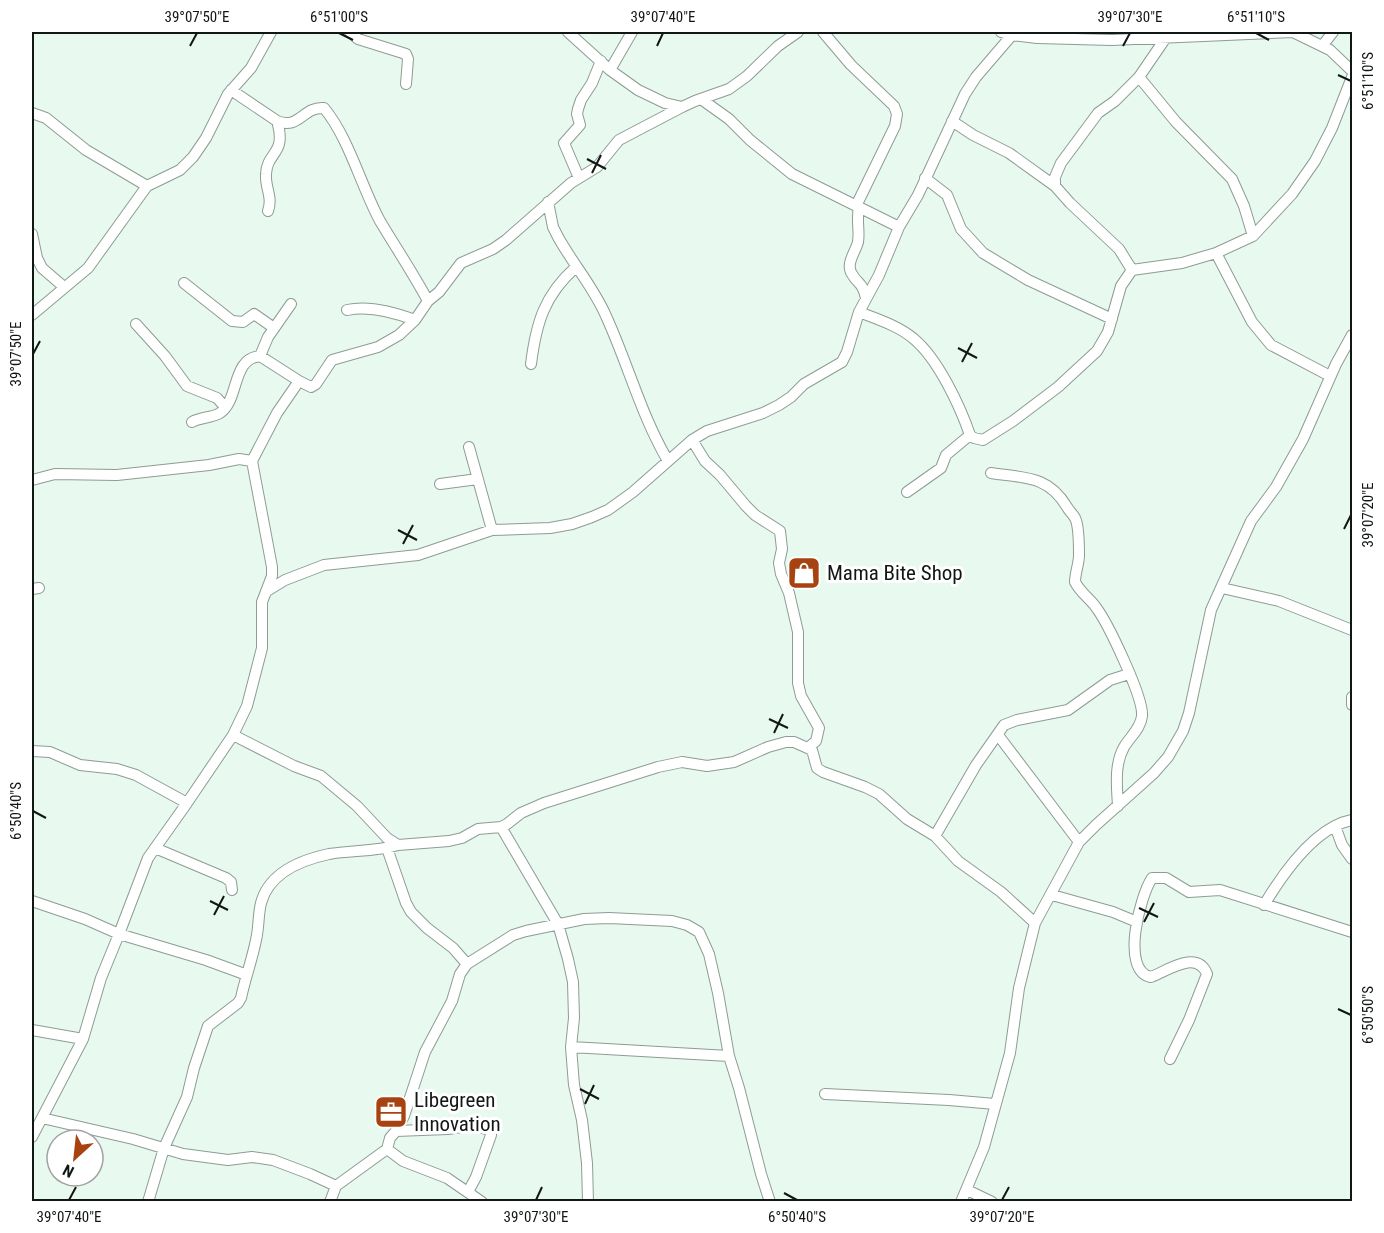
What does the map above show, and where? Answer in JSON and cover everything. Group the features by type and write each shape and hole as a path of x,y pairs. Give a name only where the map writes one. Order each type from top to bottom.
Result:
{"street":[{"path":"32,315 88,268 147,186 180,170 193,157 206,138 231,90 251,68 271,32"},
{"path":"350,32 358,39 406,54 408,59 406,84"},
{"path":"568,32 610,70 638,90 665,103 682,107"},
{"path":"610,70 632,32"},
{"path":"192,422 220,413 248,359 260,356 311,387 316,384 332,360 378,347 399,334 415,320 428,301 439,292 461,263 493,249 506,240 579,177 597,167 619,140 682,107 729,89 741,81 778,46 798,32"},
{"path":"823,32 851,65 894,106 897,114 895,126 858,207 858,241 850,267 851,274 864,288 866,298"},
{"path":"1001,32 1037,38 1112,40 1158,36 1293,32 1340,57 1353,71"},
{"path":"1322,46 1333,32"},
{"path":"267,591 285,580 324,565 418,555 492,530 550,528 592,517 608,510 627,496 692,440 707,431 763,413 779,405 804,384 842,362 859,312 952,121 976,77 1012,35"},
{"path":"1055,186 1055,177 1061,163 1098,114 1126,92 1139,77 1158,36"},
{"path":"579,177 564,143 579,125 576,114 601,61"},
{"path":"1139,77 1184,130 1232,179 1244,206 1253,236"},
{"path":"859,312 913,338 927,353 954,397 970,435 983,441 1058,387 1097,351 1112,319 1121,286 1132,270 1182,263 1216,253 1253,236 1292,195 1315,161 1332,128 1353,77"},
{"path":"231,90 285,124 294,123 314,109 324,108 343,140 381,222 407,262 428,301"},
{"path":"701,99 729,119 750,140 792,174 899,227"},
{"path":"32,113 46,118 86,150 147,186"},
{"path":"268,211 271,202 266,176 267,168 280,147 277,121"},
{"path":"952,121 973,135 1009,153 1055,186 1119,249 1132,270"},
{"path":"925,178 947,195 961,229 983,253 1028,280 1112,319"},
{"path":"548,202 554,227 605,314 639,403 668,461"},
{"path":"32,234 37,258 42,268 64,287"},
{"path":"1216,253 1252,322 1271,345 1330,376"},
{"path":"531,364 534,336 540,316 561,280 576,267"},
{"path":"184,283 232,321 243,322 254,314 274,328"},
{"path":"260,356 274,328 291,304"},
{"path":"347,310 364,308 402,315 415,320"},
{"path":"136,324 165,356 187,386 217,398 225,407"},
{"path":"961,1202 984,1147 1010,1053 1019,988 1035,923 1079,842 1154,773 1168,757 1183,731 1189,713 1208,620 1251,521 1276,487 1303,439 1330,376 1351,341"},
{"path":"32,1137 83,1039 101,978 140,875 155,848 232,735 247,706 262,648 262,602 272,576 252,460 277,413 299,381"},
{"path":"907,492 941,468 946,455 970,435"},
{"path":"692,440 705,461 720,474 746,506 755,515 777,527 782,535 779,563 798,632 798,683 801,696 819,728 816,741 809,747"},
{"path":"469,447 492,530"},
{"path":"32,480 55,474 117,475 209,465 238,459 252,460"},
{"path":"991,472 1040,481 1056,491 1077,524 1079,555 1075,582 1100,614 1139,698 1142,716 1140,723 1123,748 1119,760 1118,806"},
{"path":"440,484 478,479"},
{"path":"1222,588 1279,601 1353,630"},
{"path":"934,836 976,765 1004,724 1068,710 1110,680 1129,674"},
{"path":"1353,697 1353,705"},
{"path":"232,735 294,766 321,776 357,806 387,838 392,847 406,903 411,912 453,948 467,964"},
{"path":"998,735 1079,842"},
{"path":"148,1202 164,1148 187,1097 208,1026 238,1003 256,939 261,902 268,889 287,867 324,855 350,850 457,840 478,829 501,827 521,813 544,803 658,766 682,762 707,766 725,764 786,742 809,747 817,768 823,772 879,794 907,819 934,836 958,861 1001,892 1035,923"},
{"path":"32,751 50,752 90,767 117,769 136,775 187,803"},
{"path":"1264,905 1283,874 1298,857 1335,826 1353,820"},
{"path":"1335,826 1342,845 1353,859"},
{"path":"501,827 558,924 573,982 574,1085 582,1120 587,1163 588,1202"},
{"path":"155,848 226,879 231,882 232,890"},
{"path":"1170,1059 1189,1020 1207,974 1201,966 1193,962 1177,964 1152,977 1141,972 1134,956 1137,922 1148,884 1152,878 1166,878 1190,892 1220,890 1353,932"},
{"path":"1052,895 1113,912 1137,922"},
{"path":"32,901 85,919 119,934 207,960 247,975"},
{"path":"330,1202 336,1186 387,1149 390,1138 404,1116 425,1052 452,1000 460,974 467,964 513,935 584,919 645,919 672,921 694,928 701,936 709,954 729,1056 770,1202"},
{"path":"32,1030 83,1039"},
{"path":"572,1047 729,1056"},
{"path":"825,1094 995,1104"},
{"path":"42,1118 201,1157 228,1160 252,1157 273,1160 336,1186"},
{"path":"396,1131 448,1130 475,1125 488,1128 491,1135 476,1177 468,1192"},
{"path":"387,1149 403,1161 447,1178 482,1202"},
{"path":"967,1190 992,1202"}],"place":[{"name":"Mama Bite Shop","path":"804,573"},
{"name":"Libegreen Innovation","path":"391,1112"}]}
